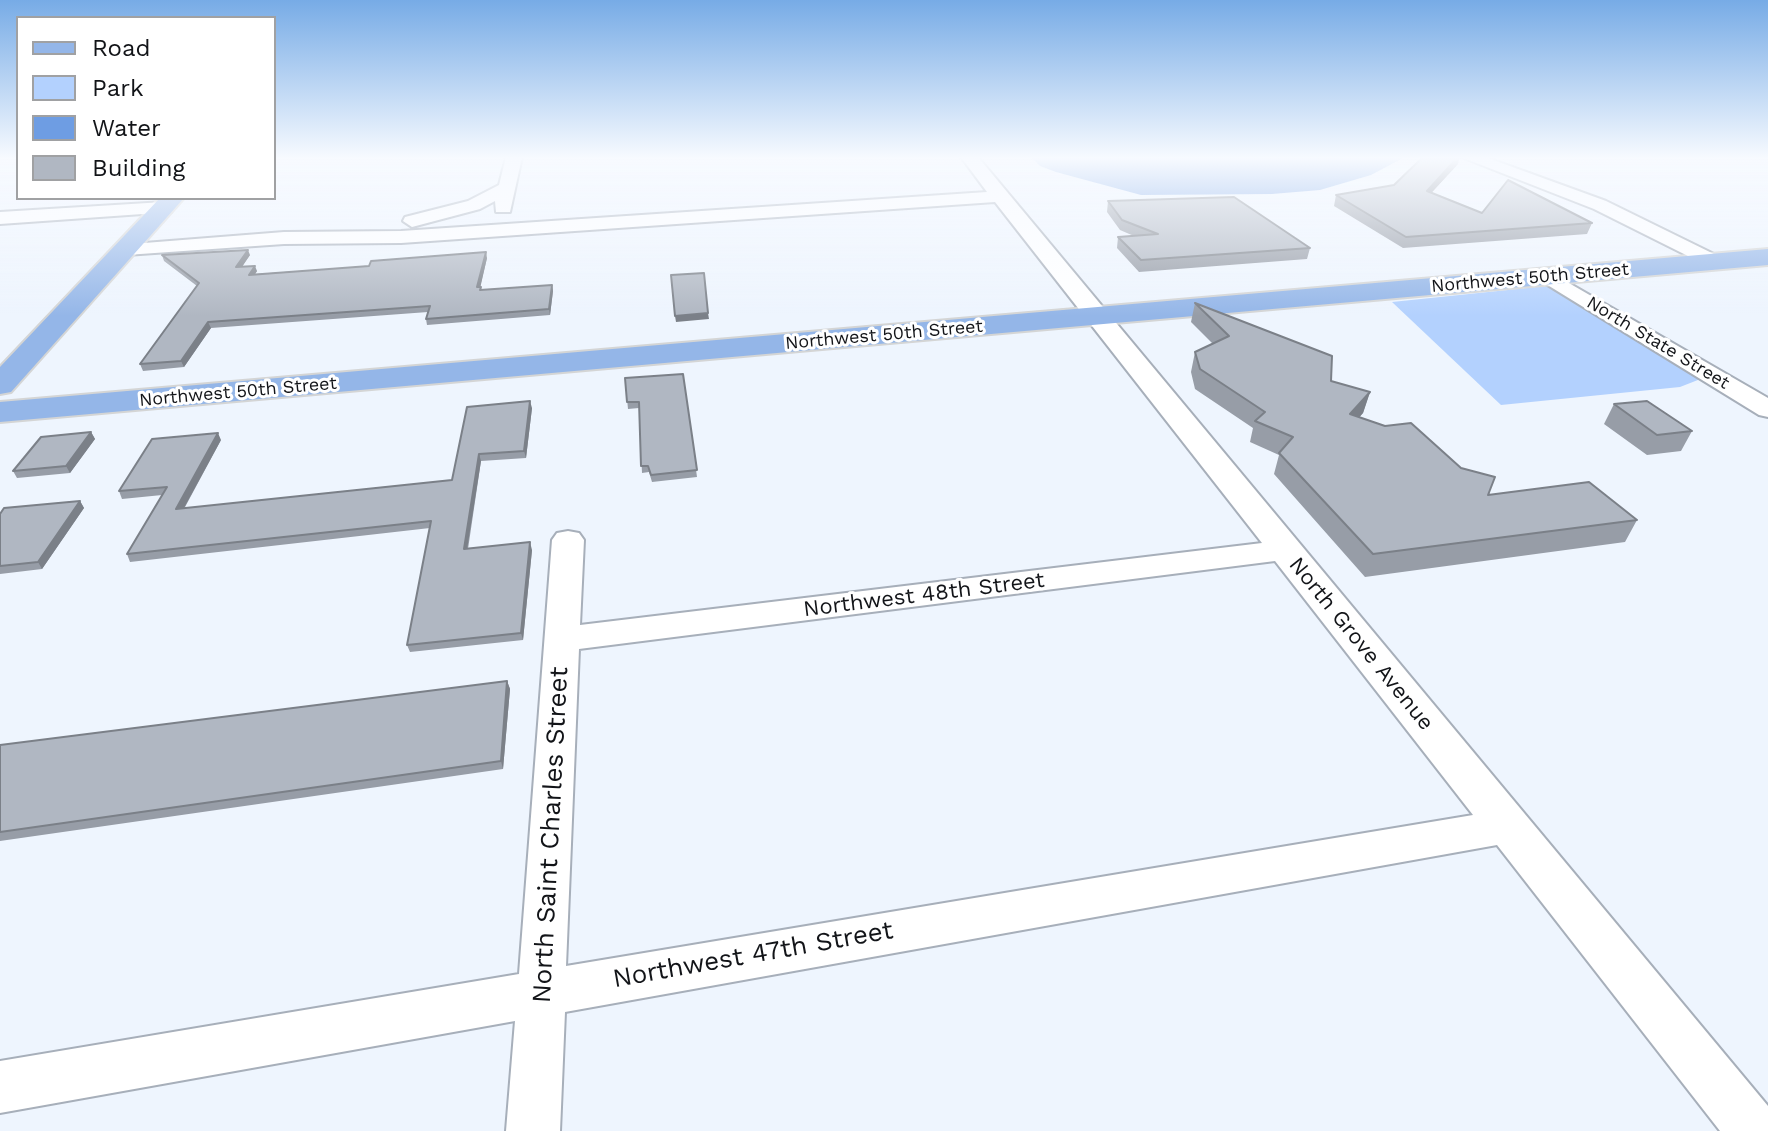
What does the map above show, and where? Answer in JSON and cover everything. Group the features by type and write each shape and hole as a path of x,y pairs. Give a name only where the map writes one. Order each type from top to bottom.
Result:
{"main road":[{"path":"0,385 163,210"},
{"name":"Northwest 50th Street","path":"0,412 1768,257"}],"street":[{"path":"0,218 93,210"},
{"path":"338,236 458,210"},
{"path":"497,231 502,210"},
{"path":"126,249 338,236 401,237 803,210"},
{"name":"North Grove Avenue","path":"1012,210 1754,1131"},
{"path":"1610,210 1715,262"},
{"name":"North State Street","path":"1548,277 1768,409"},
{"name":"North Saint Charles Street","path":"533,1131 568,540"},
{"name":"Northwest 48th Street","path":"563,639 1285,550"},
{"name":"Northwest 47th Street","path":"0,1087 1506,826"}],"green space":[{"path":"1546,286 1703,378 1680,387 1501,405 1392,302"}],"building":[{"path":"1114,210 1253,210 1310,248 1141,260 1118,237 1158,234 1122,220"},
{"path":"1361,210 1474,210 1482,213 1485,210 1566,210 1592,223 1406,237"},
{"path":"248,250 236,267 255,266 249,275 369,266 371,261 486,252 477,287 481,287 480,290 552,285 549,309 426,319 430,306 208,322 181,361 140,364 199,283 162,255"},
{"path":"704,273 708,313 675,316 671,275"},
{"path":"1195,303 1332,356 1331,381 1370,392 1350,414 1385,426 1411,423 1461,468 1495,477 1488,495 1589,482 1637,520 1373,554 1279,453 1293,437 1255,421 1265,412 1200,369 1195,352 1229,336"},
{"path":"683,374 697,470 651,475 648,466 641,466 639,402 627,402 625,378"},
{"path":"530,401 524,451 479,454 464,549 530,542 521,633 407,645 431,521 127,554 167,487 119,491 152,439 218,433 176,509 452,480 467,407"},
{"path":"1647,401 1692,431 1657,435 1614,404"},
{"path":"91,432 66,466 13,471 41,437"},
{"path":"80,501 38,562 0,566 0,514 4,508"},
{"path":"507,681 501,761 0,832 0,745"}]}
